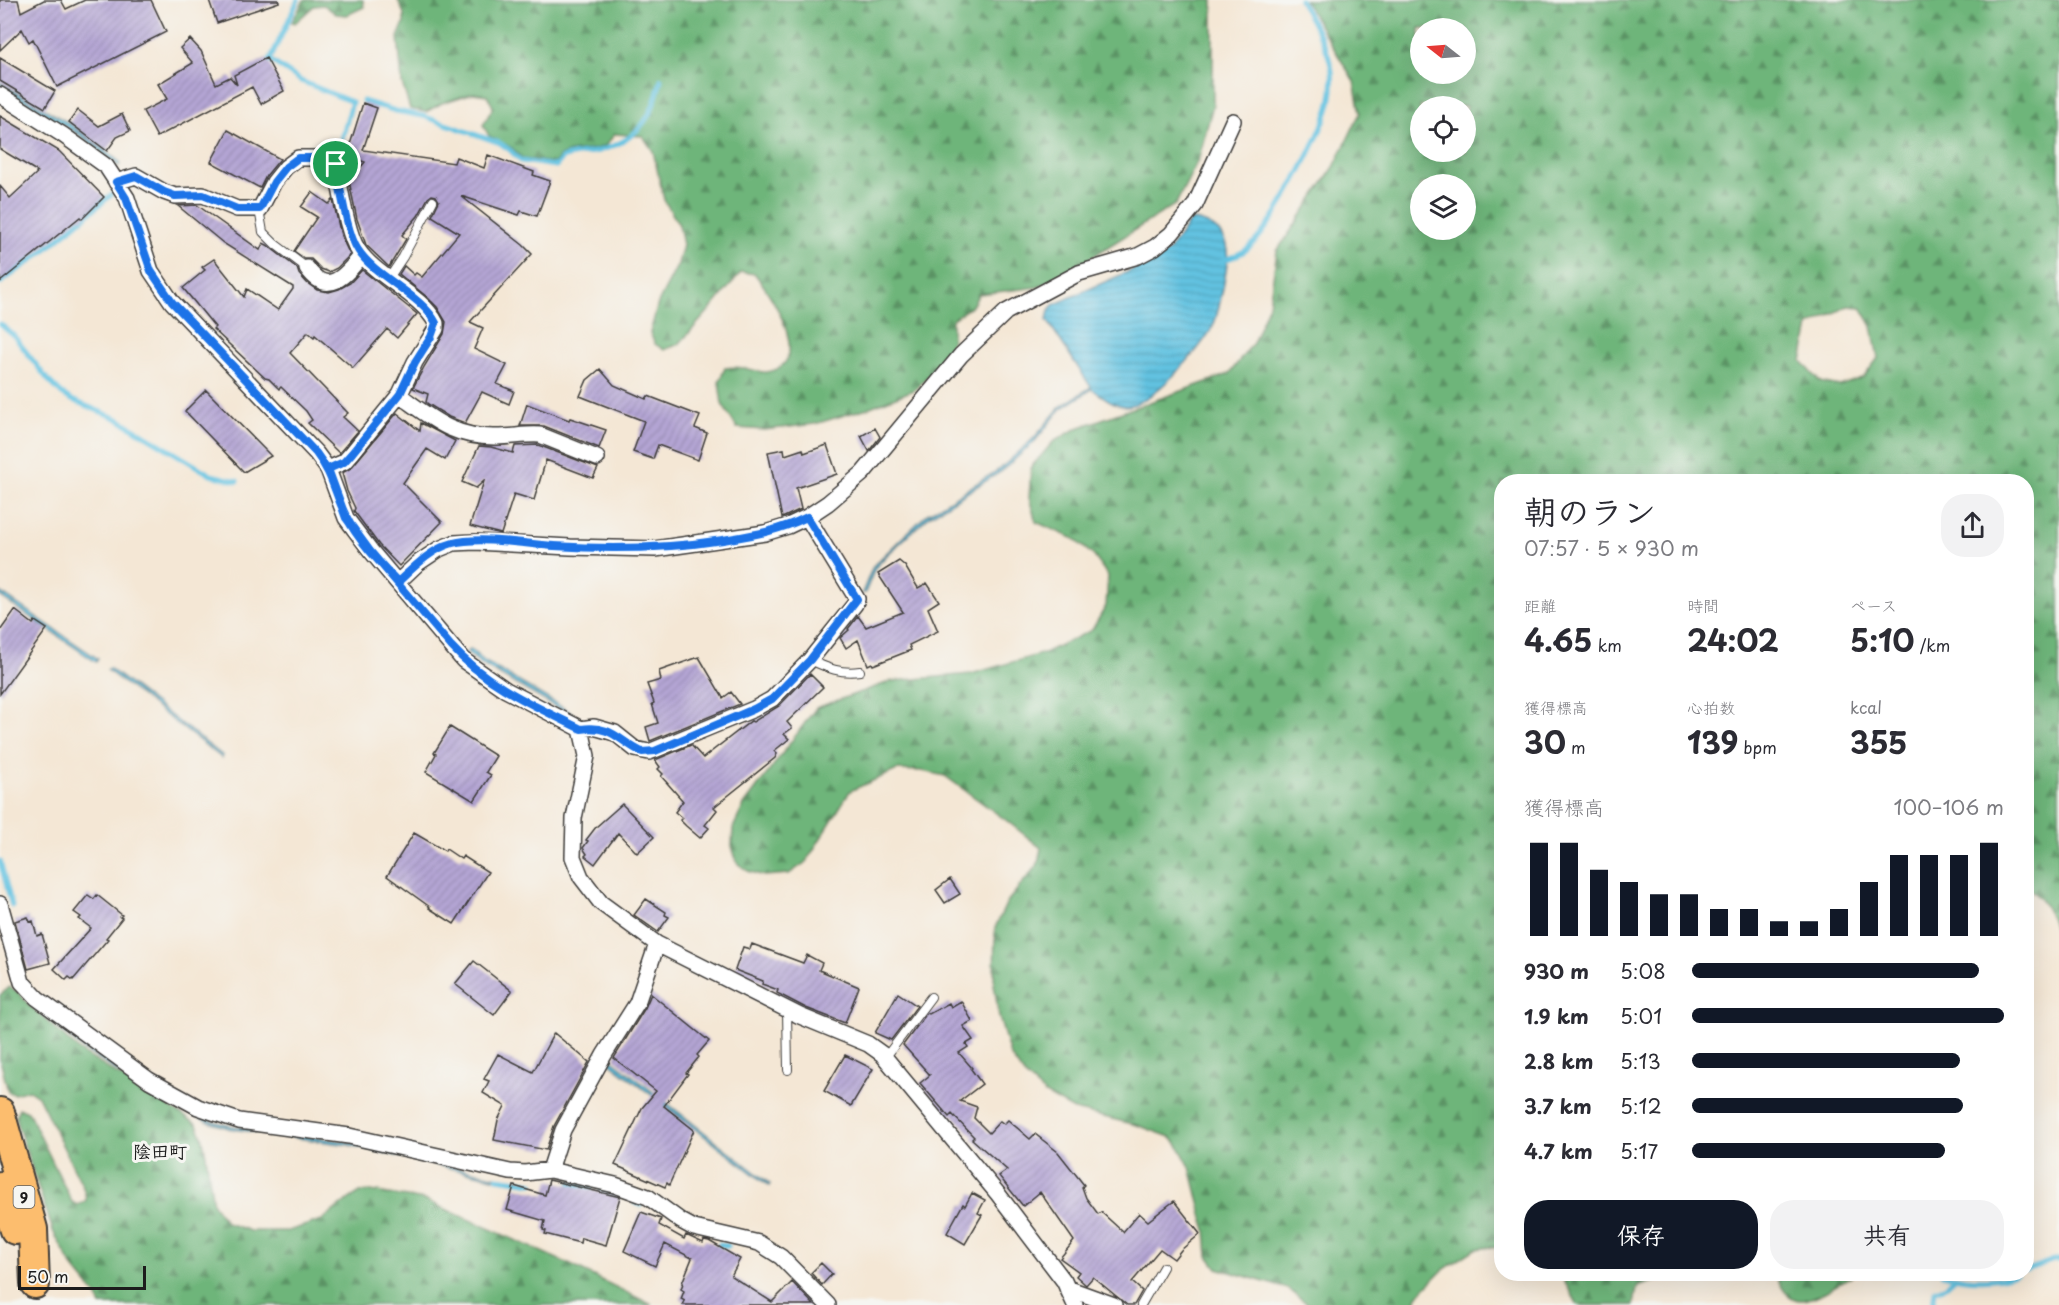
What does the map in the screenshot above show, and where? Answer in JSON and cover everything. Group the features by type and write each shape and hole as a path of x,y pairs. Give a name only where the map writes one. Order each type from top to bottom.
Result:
{"highway":[{"name":"9","path":"0,1112 33,1229 39,1294"},
{"path":"0,1186 39,1294"}],"street":[{"path":"0,95 63,135 106,166 126,198 151,271 172,302 328,469 346,518 370,551 463,660 506,690 581,729 594,727 615,733 642,752 655,751 754,709 772,699 810,660 857,599 807,517"},
{"path":"398,582 418,563 439,549 454,543 655,549 765,533 807,517 828,503 863,473 961,355 1006,312 1079,273 1138,255 1155,247 1171,234 1195,205 1233,121"},
{"path":"116,182 136,176 175,196 203,195 237,209 259,209 274,182 286,167 298,158 327,158 336,164 348,221 357,249 421,305 436,323 431,337 415,362 399,396 344,462 328,469"},
{"path":"307,268 325,283 333,283 351,270 362,255"},
{"path":"399,396 436,422 461,434 495,437 540,435 597,458"},
{"path":"581,729 587,756 572,832 573,857 577,868 601,903 657,944 787,1009 868,1044 885,1058 998,1194 1067,1288 1075,1305"},
{"path":"0,904 22,982 37,998 148,1080 198,1107 239,1121 357,1137 510,1172 550,1170 634,1191 648,1197 694,1228 759,1243 781,1257 828,1305"},
{"path":"550,1170 563,1130 603,1055 637,1003 657,944"},
{"path":"1067,1288 1114,1305"}],"lane":[{"path":"388,278 403,257 433,201"},
{"path":"259,209 263,232 307,268"},
{"path":"810,660 847,673 860,670"},
{"path":"885,1058 931,998"},
{"path":"787,1009 788,1070"},
{"path":"1141,1305 1163,1267"}],"green space":[{"path":"304,0 363,0 364,7 347,15 336,14 324,5 314,6 295,23 292,22"},
{"path":"398,0 1213,0 1213,105 1199,158 1176,204 1076,267 1039,287 979,294 972,306 952,319 952,341 944,358 916,389 868,408 815,424 764,430 737,428 722,404 719,382 725,368 739,367 767,372 781,366 788,356 789,343 779,312 755,274 741,272 679,344 664,350 655,344 650,333 658,303 678,264 683,245 679,225 664,200 653,151 643,136 615,134 605,146 570,152 560,156 555,163 523,159 512,148 489,136 483,125 493,107 487,95 473,93 442,103 426,112 410,109 402,83 398,37 404,23 404,14"},
{"path":"1304,0 2059,0 2059,948 2045,906 2034,893 2034,474 1494,474 1494,1248 1475,1249 1443,1270 1417,1296 1414,1305 1309,1305 1288,1289 1217,1268 1208,1256 1206,1230 1190,1167 1178,1145 1170,1137 1137,1125 1074,1110 1045,1094 1024,1075 1010,1055 999,1017 994,984 995,928 1007,902 1038,864 1041,848 945,776 922,771 897,770 850,791 806,862 789,874 764,876 748,871 737,863 732,846 733,828 744,805 816,708 892,681 971,674 1044,653 1092,630 1106,606 1108,576 1094,556 1074,539 1036,522 1029,498 1031,467 1053,442 1077,428 1229,374 1253,343 1269,304 1277,251 1334,167 1360,113 1354,81","holes":["1848,306 1861,307 1872,326 1878,358 1864,377 1840,386 1820,382 1802,361 1809,326"]},
{"path":"10,987 81,1052 197,1124 206,1155 213,1204 227,1223 250,1231 288,1231 322,1220 360,1192 371,1191 425,1200 571,1265 652,1305 101,1305 72,1266 53,1231 17,1124 16,1115 19,1108 28,1112 72,1202 77,1205 85,1202 83,1187 38,1096 29,1090 14,1094 8,1092 0,1059 0,995"},
{"path":"1564,1281 1656,1281 1637,1287 1634,1305 1578,1305"},
{"path":"1779,1281 1843,1281 1817,1296 1801,1300 1788,1295"}],"water":[{"path":"0,83 67,122 121,163 119,166 78,134 0,86"},
{"path":"1195,220 1208,224 1223,237 1227,266 1214,324 1186,362 1161,387 1135,404 1125,406 1116,404 1092,389 1061,409 1035,441 1002,471 929,516 875,568 865,593 862,593 873,566 927,514 1000,469 1034,438 1060,407 1091,387 1047,320 1049,310 1053,305 1161,257 1169,250 1190,221"},
{"path":"0,592 98,659 96,662 0,596"},
{"path":"470,649 484,661 572,713 571,716 481,664 467,652"},
{"path":"109,668 223,756 222,758 107,670"},
{"path":"34,1002 85,1047 162,1096 213,1121 232,1126 350,1142 502,1178 502,1180 349,1145 232,1129 209,1122 157,1097 83,1049 32,1004"},
{"path":"611,1059 770,1184 769,1186 609,1062"}],"building":[{"path":"0,0 18,0 21,12 44,0 61,0 66,9 85,0 151,0 166,32 57,87 33,39 29,42 22,29 0,50"},
{"path":"209,0 278,0 279,2 217,23"},
{"path":"190,39 201,51 216,84 230,77 237,85 234,75 266,58 284,91 261,104 252,87 157,137 143,111 167,99 158,84 193,63 180,48"},
{"path":"0,58 55,91 45,108 0,81"},
{"path":"363,103 377,108 363,150 454,163 456,157 484,168 488,155 534,172 533,175 550,181 537,216 521,211 519,215 461,196 532,254 470,322 483,328 474,349 507,365 497,384 514,391 509,404 482,392 465,423 449,417 428,404 426,402 428,394 413,388 444,334 446,322 437,307 399,274 404,266 414,275 416,273 422,277 459,233 432,216 439,201 436,196 432,195 402,235 406,239 389,267 366,245 357,219 349,181 365,162 341,154 342,148 349,148"},
{"path":"78,110 99,126 122,114 130,131 117,137 107,151 69,122"},
{"path":"0,116 59,151 104,197 82,219 80,217 0,282 0,186 10,198 38,172 0,149"},
{"path":"228,130 280,159 266,176 260,188 211,162"},
{"path":"312,192 329,204 333,200 341,236 350,255 337,268 329,272 321,269 311,259 305,259 294,251 317,217 301,207"},
{"path":"197,205 260,250 263,243 267,245 297,268 307,283 317,290 329,292 339,289 350,283 362,270 417,314 397,338 387,329 353,368 315,335 314,337 308,332 290,353 348,413 343,417 358,431 339,453 308,423 312,420 306,411 281,387 279,389 265,378 213,329 215,327 183,288 205,270 202,267 214,259 244,297 247,289 278,310 293,289 223,243 178,206"},
{"path":"600,369 614,385 646,399 648,396 700,416 695,428 707,433 698,460 658,445 653,459 633,452 644,421 580,396 587,380"},
{"path":"206,390 271,456 244,472 185,411"},
{"path":"527,404 569,420 570,418 606,430 599,448 544,426 520,426"},
{"path":"397,413 420,431 421,423 455,441 445,460 427,449 403,483 442,522 399,566 379,545 354,511 355,508 342,473 351,468"},
{"path":"875,428 880,437 869,451 861,436"},
{"path":"538,445 598,468 593,478 546,460 534,500 514,494 501,534 470,526 484,481 476,488 462,482 479,446 513,453 515,446"},
{"path":"827,445 837,474 796,488 801,509 782,518 768,452 784,449 785,455 803,449 804,453"},
{"path":"899,561 905,566 918,588 927,583 939,601 928,608 938,631 909,645 911,650 868,665 858,640 846,648 840,638 849,630 858,616 866,627 903,612 878,574"},
{"path":"15,610 33,624 35,621 47,629 0,694 0,631"},
{"path":"699,657 723,698 731,692 740,704 650,741 646,727 658,723 647,684 661,680 659,671"},
{"path":"810,674 823,687 787,722 792,728 784,734 789,739 774,751 777,754 775,758 714,807 717,810 705,825 709,828 700,838 680,820 682,818 675,812 683,801 661,776 663,774 658,769 660,767 655,760 691,745 703,758 751,721 753,722 779,706"},
{"path":"450,727 496,756 486,772 491,775 474,801 426,772 436,754 434,753"},
{"path":"622,804 654,837 637,853 618,833 595,864 585,856 587,854 583,848 588,841 586,840 596,827"},
{"path":"414,833 461,859 463,856 488,872 454,924 387,876"},
{"path":"950,879 960,894 945,903 936,890"},
{"path":"88,895 94,899 97,895 122,915 120,917 122,918 106,938 108,939 73,980 69,977 66,980 54,969 91,928 74,912"},
{"path":"646,899 666,912 665,915 669,917 658,932 634,915"},
{"path":"28,917 30,922 33,921 37,936 42,934 50,963 28,969 15,921"},
{"path":"752,944 803,963 807,955 822,963 819,970 859,987 845,1023 806,1008 777,993 778,990 762,984 763,981 735,970 743,947 750,949"},
{"path":"474,961 512,991 494,1015 455,984"},
{"path":"898,993 917,1006 891,1040 875,1033"},
{"path":"651,994 709,1041 697,1055 699,1057 686,1073 688,1074 664,1106 694,1130 669,1185 667,1183 665,1187 615,1165 642,1108 656,1091 614,1058 645,1008"},
{"path":"961,1001 972,1021 963,1026 973,1040 966,1044 968,1047 959,1053 982,1084 960,1101 977,1107 974,1118 989,1133 1000,1121 1004,1124 1008,1120 1030,1139 1035,1134 1058,1152 1084,1185 1082,1187 1086,1198 1098,1214 1101,1212 1123,1232 1139,1213 1148,1221 1174,1201 1200,1234 1174,1259 1160,1249 1132,1282 1142,1291 1134,1305 1127,1305 1093,1277 1086,1285 1076,1276 1079,1272 1060,1258 1074,1241 1040,1192 1023,1206 999,1176 1007,1170 972,1139 974,1137 952,1114 949,1117 920,1083 930,1075 903,1045 927,1013 949,1003 951,1007"},
{"path":"554,1033 589,1062 554,1126 546,1150 494,1140 498,1120 505,1106 483,1093 489,1081 484,1079 498,1054 533,1072"},
{"path":"845,1055 873,1069 851,1106 824,1091"},
{"path":"549,1180 620,1197 606,1245 581,1238 580,1243 545,1234 546,1231 543,1230 545,1221 507,1210 514,1186 545,1195"},
{"path":"972,1193 985,1200 978,1213 982,1215 965,1244 947,1233 963,1204 965,1206"},
{"path":"641,1212 661,1219 659,1225 684,1239 686,1235 703,1243 704,1240 709,1241 740,1259 731,1276 772,1302 792,1282 814,1305 683,1305 685,1301 681,1299 684,1291 681,1289 682,1283 692,1258 665,1244 655,1266 624,1251"},
{"path":"821,1263 832,1274 822,1285 811,1273"}],"waterway":[{"path":"298,0 270,60 301,81 352,102 338,153"},
{"path":"1223,261 1247,249 1270,223 1307,158 1330,103 1332,91 1330,62 1323,43 1300,0"},
{"path":"363,101 423,116 500,143 521,161 556,166 562,158 612,147 633,134 648,116 658,93 661,79"},
{"path":"0,283 40,254 111,195"},
{"path":"0,324 14,336 48,380 62,394 118,419 211,475 237,481"},
{"path":"0,861 12,906"},
{"path":"497,1178 532,1183"},
{"path":"571,1183 592,1187"},
{"path":"601,1189 617,1194"},
{"path":"635,1203 641,1205"},
{"path":"720,1244 728,1246"},
{"path":"2034,1267 2059,1260"},
{"path":"1933,1305 1935,1290 1952,1281"}],"district":[{"name":"陰田町","path":"160,1150"}],"route":[{"path":"336,164 327,158 298,158 286,167 274,182 260,209 252,210 237,209 198,194 175,196 136,176 116,182 126,198 151,271 172,302 316,453 328,469 346,518 370,551 398,582 418,563 439,549 454,543 498,542 655,549 765,533 807,517 857,599 794,679 772,699 754,709 655,751 642,752 615,733 594,727 581,729 480,674 463,660 370,551 346,518 328,469 344,462 400,394 415,362 436,329 436,323 421,305 367,261 357,249 340,188 336,164"}]}
